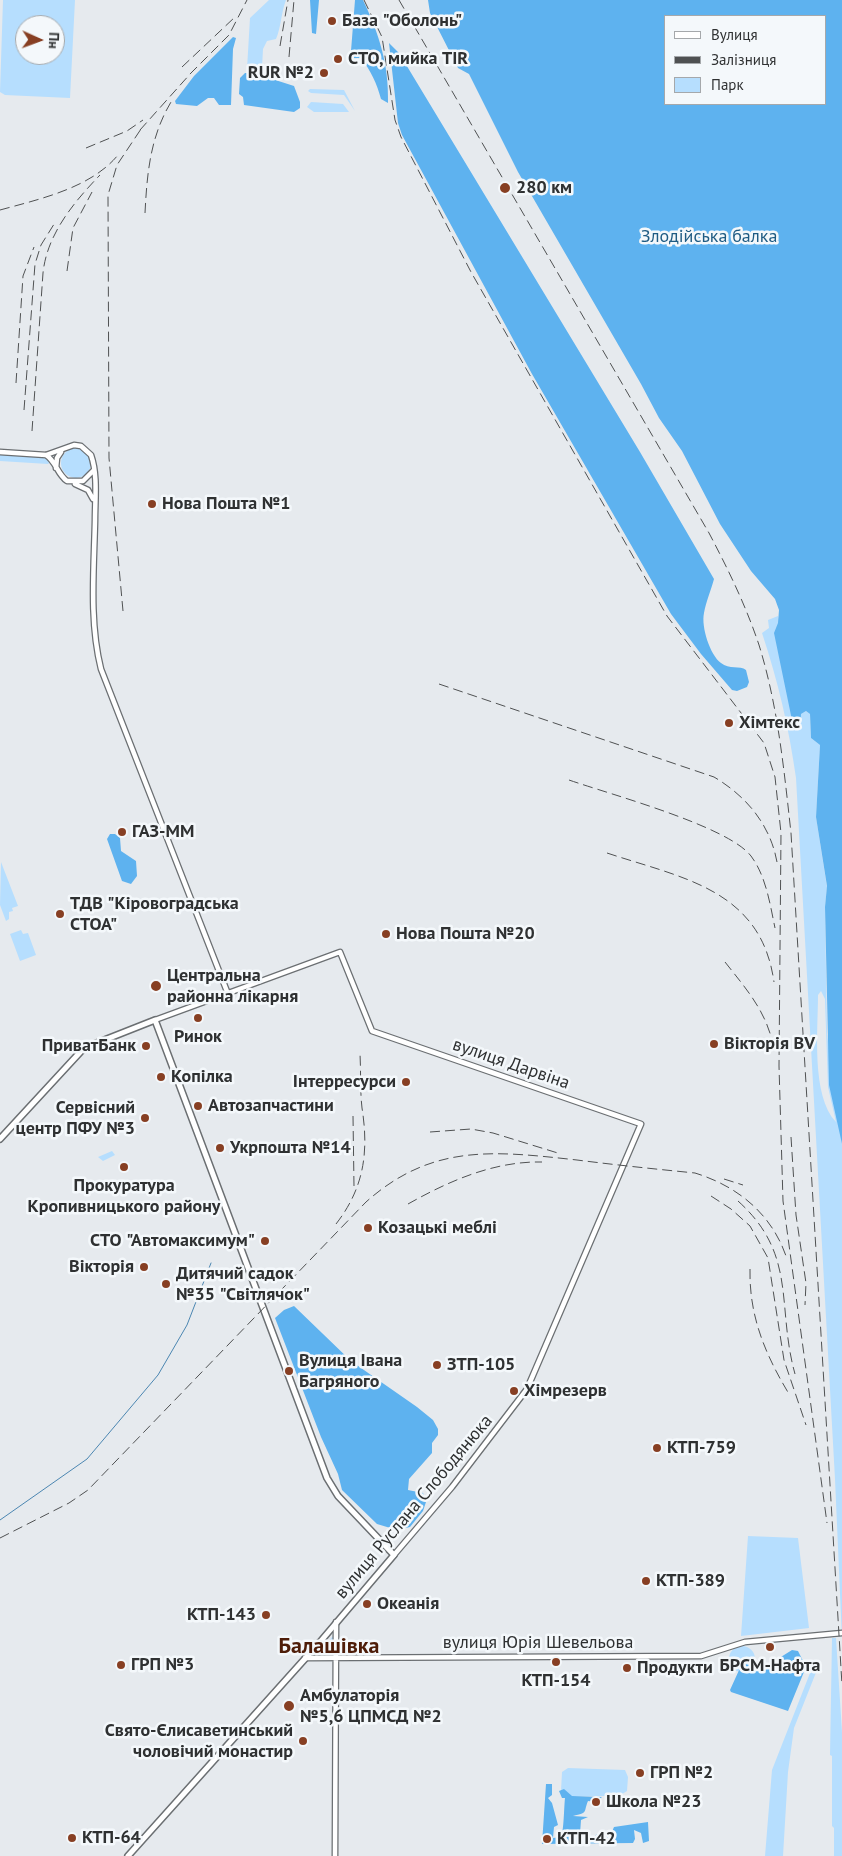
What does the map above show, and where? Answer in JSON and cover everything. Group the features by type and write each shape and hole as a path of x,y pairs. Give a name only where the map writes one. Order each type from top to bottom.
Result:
{"main road":[{"path":"0,1139 84,1048 155,1020 327,1478 338,1496 394,1555"},
{"name":"вулиця Руслана Слободянюка","path":"128,1856 305,1658 394,1555"}],"street":[{"path":"0,452 46,455 74,445 87,449 91,455 94,467 95,505 94,617 96,648 101,669 228,994 155,1020"},
{"path":"56,469 57,458 63,449"},
{"path":"46,455 51,459 62,478 88,490 95,505"},
{"path":"71,482 83,481 90,475 94,467"},
{"name":"вулиця Дарвіна","path":"228,994 340,952 372,1031 641,1124"},
{"name":"вулиця Руслана Слободянюка","path":"394,1555 452,1487 527,1389 641,1124"},
{"path":"335,1856 336,1621"},
{"name":"вулиця Юрія Шевельова","path":"305,1658 700,1656 738,1643 842,1633"}],"green space":[{"path":"3,0 75,0 70,98 5,95 0,92"},
{"path":"269,0 286,0 278,35 276,39 267,41 263,49 262,68 247,69 250,18"},
{"path":"310,0 319,0 316,34 312,33"},
{"path":"355,0 363,0 378,37 387,75 388,103 381,99 378,88 365,63 361,58 354,58 351,51"},
{"name":"Злодійська балка","path":"428,0 842,0 842,1144 829,1085 825,907 827,886 816,817 820,745 811,738 810,714 806,711 801,714 800,730 793,725 774,633 778,623 779,610 775,599 751,571 720,524 682,451 659,418 518,172 469,74 458,68 430,13"},
{"path":"233,37 236,38 233,49 231,105 219,105 214,98 208,98 197,106 176,104 175,101 194,76"},
{"path":"389,43 399,53 640,452 714,579 703,619 707,640 713,654 721,663 746,670 749,682 747,687 737,691 732,690 701,654 671,614 532,374 402,135 398,123"},
{"path":"245,73 250,73 253,77 269,78 294,86 300,102 300,108 294,112 244,105 243,97 239,94 240,78"},
{"path":"310,89 344,90 355,111 344,95 311,93 308,91"},
{"path":"311,102 343,104 349,112 314,112 307,107"},
{"path":"76,448 87,452 91,463 87,474 76,478 65,474 61,463 65,452"},
{"path":"0,454 45,456 50,462 48,464 0,461"},
{"path":"778,616 799,730 801,714 806,711 810,714 811,738 820,745 816,817 827,887 825,907 827,1034 842,1144 842,1639 835,1479 796,778 782,705 762,633 769,628 768,620","holes":["821,991 825,999 828,1087 836,1122 828,1111 819,1080 817,1044 818,995"]},
{"path":"110,834 115,834 120,838 121,851 136,861 137,876 131,884 122,881 107,839"},
{"path":"1,862 18,906 12,908 13,911 9,912 9,919 6,921 0,905"},
{"path":"21,930 23,934 28,933 36,955 20,961 10,934"},
{"path":"112,1151 115,1155 103,1161 98,1157"},
{"path":"294,1306 351,1361 417,1407 433,1420 438,1429 438,1435 432,1443 432,1453 409,1479 408,1490 423,1493 426,1502 423,1511 410,1527 397,1530 377,1524 342,1490 338,1474 321,1437 275,1318 284,1310"},
{"path":"748,1536 798,1538 809,1628 741,1636"},
{"path":"333,1636 334,1650 331,1653 319,1653"},
{"path":"832,1638 836,1638 842,1732 842,1856 834,1856 834,1828 832,1826 832,1756 830,1755"},
{"path":"742,1646 751,1650 755,1659 751,1668 742,1672 733,1668 729,1659 733,1650"},
{"path":"792,1650 798,1651 806,1667 788,1711 731,1692 730,1690 740,1668 745,1664 759,1669"},
{"path":"812,1668 817,1670 794,1728 788,1772 783,1856 765,1856 772,1770"},
{"path":"568,1768 625,1770 628,1777 627,1791 619,1796 568,1796 561,1791 562,1772"},
{"path":"546,1784 552,1784 552,1795 548,1798 552,1803 558,1825 554,1827 553,1838 561,1837 562,1834 565,1798 562,1798 559,1791 564,1789 572,1796 602,1797 596,1802 588,1801 585,1811 573,1816 588,1817 581,1820 580,1834 594,1837 597,1834 611,1834 614,1827 648,1822 649,1841 643,1843 641,1833 634,1830 635,1839 633,1843 542,1844"}],"waterway":[{"path":"0,1520 87,1459 158,1375 187,1325 211,1263"}],"railway":[{"path":"140,130 191,73 229,35 247,0"},
{"path":"280,46 288,0"},
{"path":"289,57 294,0"},
{"path":"364,0 382,37 395,120 401,137 471,272 667,616 764,743 775,777 781,833 779,1066 783,1201 827,1523"},
{"path":"399,0 709,533 730,574 754,630 766,668 780,738 791,833 842,1685"},
{"path":"182,67 235,17"},
{"path":"145,213 147,184 154,142 171,102"},
{"path":"86,148 127,131 143,120"},
{"path":"123,611 109,458 108,195 117,165 143,126"},
{"path":"0,210 64,191 94,176 118,155"},
{"path":"32,431 43,273 46,259 50,245 63,219 100,175"},
{"path":"67,271 73,228 92,192"},
{"path":"24,410 35,264 41,245 56,221"},
{"path":"16,383 23,276 34,247"},
{"path":"439,684 714,777 736,793 755,812 769,835 777,862"},
{"path":"569,780 694,822 738,845 751,856 760,872 767,890 775,928"},
{"path":"607,853 689,880 714,892 735,907 753,926 766,951 774,982"},
{"path":"725,962 749,992 762,1013 774,1050"},
{"path":"336,1224 353,1197 362,1169 364,1155 365,1140 360,1054"},
{"path":"353,1116 354,1186"},
{"path":"430,1132 471,1129 493,1133 561,1154"},
{"path":"791,1137 796,1215 806,1283 805,1305"},
{"path":"0,1538 69,1503 88,1490 366,1202 391,1183 415,1169 440,1160 466,1155 519,1154 695,1173 725,1185 751,1203 771,1227 780,1241 786,1256"},
{"path":"408,1204 472,1174 507,1165 542,1162"},
{"path":"724,1179 743,1185"},
{"path":"711,1196 731,1209 750,1226 768,1258 784,1360 806,1425"},
{"path":"738,1201 757,1221 770,1241 777,1262 782,1282 795,1374"},
{"path":"750,1269 752,1303 760,1334 789,1394"}],"place":[{"name":"База \"Оболонь\"","path":"332,21"},
{"name":"СТО, мийка TIR","path":"338,59"},
{"name":"RUR №2","path":"324,73"},
{"name":"280 км","path":"505,188"},
{"name":"Нова Пошта №1","path":"152,504"},
{"name":"Хімтекс","path":"729,723"},
{"name":"ГАЗ-ММ","path":"122,832"},
{"name":"ТДВ \"Кіровоградська СТОА\"","path":"60,914"},
{"name":"Нова Пошта №20","path":"386,934"},
{"name":"Центральна районна лікарня","path":"156,986"},
{"name":"Ринок","path":"198,1018"},
{"name":"Вікторія BV","path":"714,1044"},
{"name":"ПриватБанк","path":"146,1046"},
{"name":"Копілка","path":"161,1077"},
{"name":"Інтерресурси","path":"406,1082"},
{"name":"Автозапчастини","path":"198,1106"},
{"name":"Сервісний центр ПФУ №3","path":"145,1118"},
{"name":"Укрпошта №14","path":"220,1148"},
{"name":"Прокуратура Кропивницького району","path":"124,1167"},
{"name":"Козацькі меблі","path":"368,1228"},
{"name":"СТО \"Автомаксимум\"","path":"265,1241"},
{"name":"Вікторія","path":"144,1267"},
{"name":"Дитячий садок №35 \"Світлячок\"","path":"166,1284"},
{"name":"ЗТП-105","path":"437,1365"},
{"name":"Вулиця Івана Багряного","path":"289,1371"},
{"name":"Хімрезерв","path":"514,1391"},
{"name":"КТП-759","path":"657,1448"},
{"name":"КТП-389","path":"646,1581"},
{"name":"Океанія","path":"367,1604"},
{"name":"КТП-143","path":"266,1615"},
{"name":"БРСМ-Нафта","path":"770,1647"},
{"name":"КТП-154","path":"556,1662"},
{"name":"ГРП №3","path":"121,1665"},
{"name":"Продукти","path":"627,1668"},
{"name":"Амбулаторія №5,6 ЦПМСД №2","path":"289,1706"},
{"name":"Свято-Єлисаветинський чоловічий монастир","path":"303,1741"},
{"name":"ГРП №2","path":"640,1773"},
{"name":"Школа №23","path":"596,1802"},
{"name":"КТП-64","path":"72,1838"},
{"name":"КТП-42","path":"547,1839"}],"district":[{"name":"Балашівка","path":"329,1647"}]}
